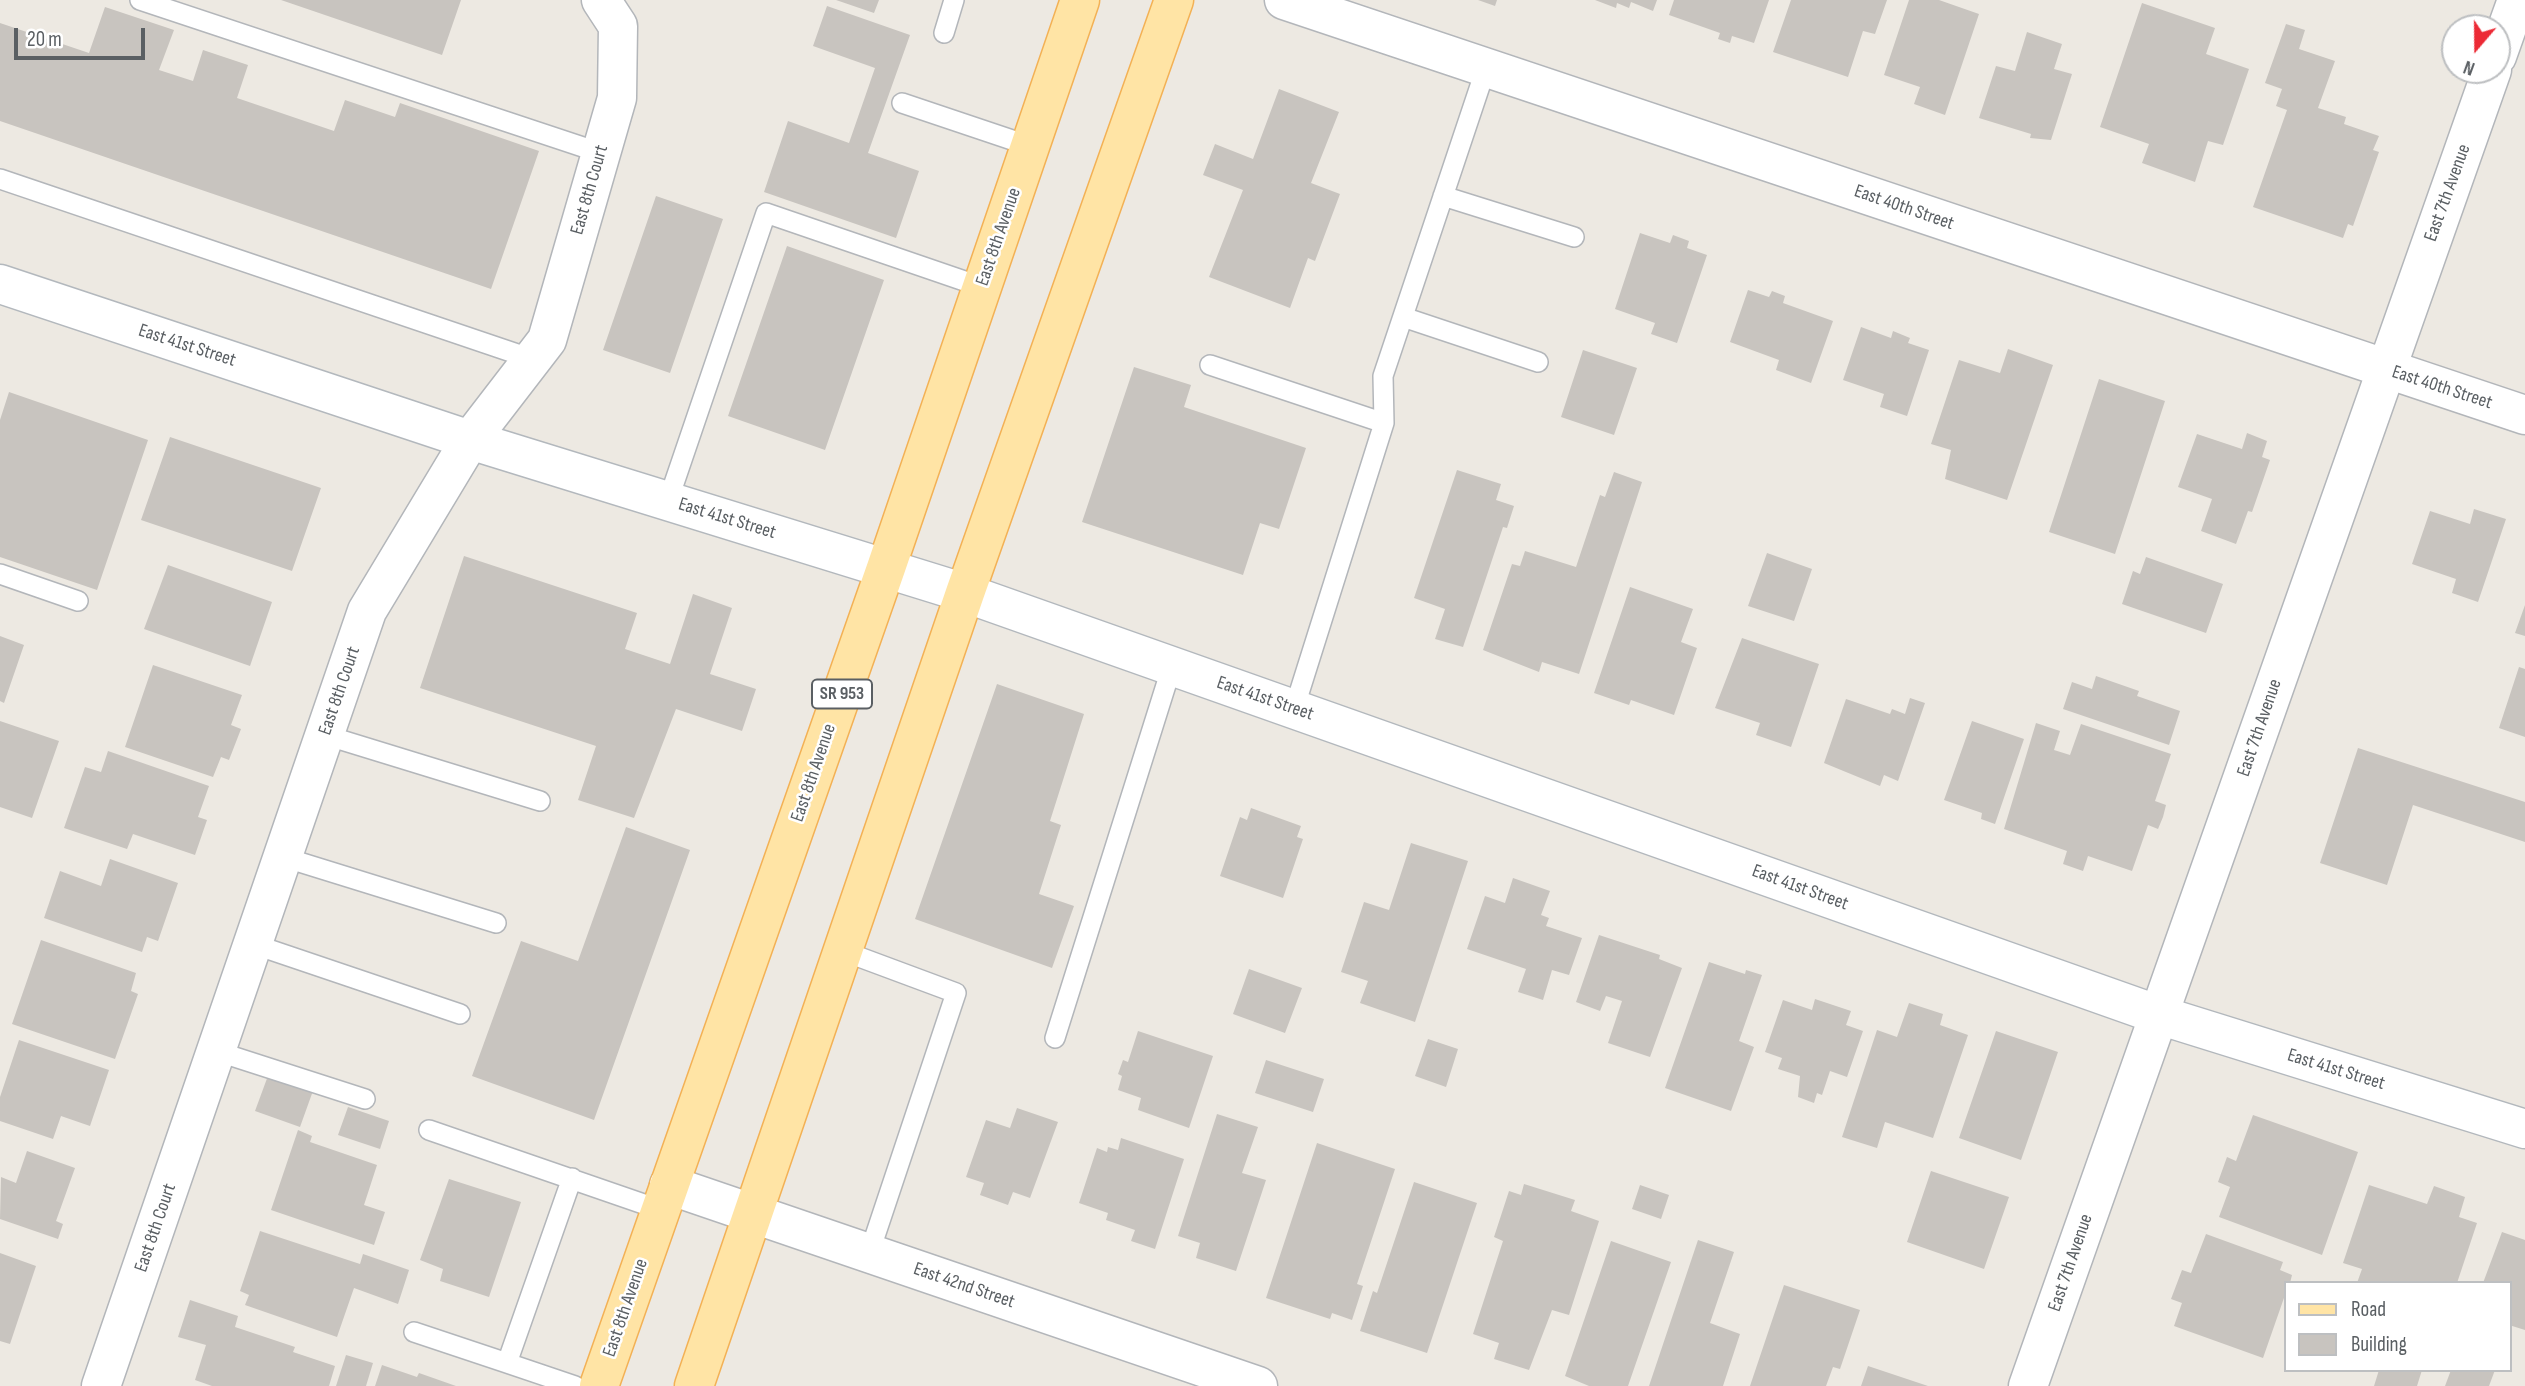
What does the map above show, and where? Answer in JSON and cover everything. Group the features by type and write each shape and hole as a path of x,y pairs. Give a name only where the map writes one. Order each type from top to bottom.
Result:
{"main road":[{"name":"East 8th Avenue","path":"598,1386 886,568 1080,0"},
{"path":"694,1386 965,593 1174,0"}],"street":[{"name":"East 40th Street","path":"1284,0 2525,415"},
{"path":"2511,17 2517,0"},
{"name":"East 8th Court","path":"101,1386 367,611 470,440 547,340 617,98 609,13"},
{"name":"East 7th Avenue","path":"2028,1386 2487,84"},
{"name":"East 41st Street","path":"0,284 470,440 965,593 2159,1015 2525,1129"},
{"name":"East 42nd Street","path":"665,1198 753,1214 1258,1386"}],"lane":[{"path":"140,0 601,153"},
{"path":"944,33 954,0"},
{"path":"1294,709 1384,423 1384,376 1486,68"},
{"path":"902,103 1030,146"},
{"path":"0,179 532,359"},
{"path":"1443,196 1574,237"},
{"path":"668,501 766,214 982,287"},
{"path":"1403,317 1538,362"},
{"path":"1210,365 1384,423"},
{"path":"0,574 78,601"},
{"path":"1055,1038 1172,666"},
{"path":"325,735 540,801"},
{"path":"283,856 496,923"},
{"path":"253,944 460,1014"},
{"path":"843,951 956,993 869,1254"},
{"path":"216,1051 365,1099"},
{"path":"429,1130 572,1178 665,1198"},
{"path":"507,1363 572,1178"},
{"path":"414,1332 575,1386"}],"building":[{"path":"281,0 461,0 442,55"},
{"path":"836,0 879,0 874,13"},
{"path":"1478,0 1497,0 1495,6"},
{"path":"1595,0 1657,0 1653,11 1631,2 1629,8 1617,3 1616,8"},
{"path":"1674,0 1769,0 1754,43 1732,36 1730,43 1718,39 1720,33 1669,15"},
{"path":"1791,0 1887,0 1875,34 1863,31 1848,77 1773,52"},
{"path":"1909,0 1939,0 1979,14 1945,115 1914,104 1920,87 1884,75"},
{"path":"2142,3 2215,28 2206,54 2249,69 2223,145 2208,141 2195,182 2142,163 2149,144 2100,127"},
{"path":"827,6 910,35 868,153 919,171 896,238 764,192 788,121 849,143 875,68 813,46"},
{"path":"105,7 174,30 159,70 193,81 203,50 248,65 237,98 334,131 345,100 395,117 400,103 539,151 491,289 0,121 0,23 89,53"},
{"path":"2286,24 2305,30 2299,49 2335,61 2318,108 2346,117 2344,124 2379,136 2373,150 2379,152 2353,226 2348,224 2343,238 2253,207 2287,110 2276,106 2282,89 2265,83"},
{"path":"2027,32 2062,44 2054,69 2072,74 2051,140 2030,138 2031,134 1979,118 1996,66 2015,71"},
{"path":"1279,89 1339,112 1311,183 1340,194 1315,261 1308,258 1290,308 1209,277 1243,190 1203,175 1215,144 1253,159"},
{"path":"656,196 723,219 670,373 603,350"},
{"path":"1640,233 1670,243 1673,235 1689,241 1687,248 1707,255 1677,343 1651,334 1655,323 1615,309"},
{"path":"787,246 884,280 825,450 728,416"},
{"path":"1748,290 1769,297 1772,291 1785,296 1783,303 1833,321 1811,383 1776,370 1779,360 1730,342"},
{"path":"1861,327 1891,338 1893,331 1910,338 1908,343 1929,350 1907,416 1880,407 1884,394 1843,380"},
{"path":"2008,349 2053,365 2007,500 1945,479 1951,450 1931,444 1959,360 2000,373"},
{"path":"1583,350 1637,368 1614,435 1561,417"},
{"path":"1134,367 1191,385 1184,407 1306,448 1279,529 1260,523 1243,575 1082,522"},
{"path":"2099,379 2165,401 2115,554 2049,532"},
{"path":"9,392 148,440 97,590 0,557 0,420"},
{"path":"2247,433 2267,441 2262,457 2270,460 2252,512 2248,511 2236,544 2201,531 2212,499 2178,487 2197,434 2242,449"},
{"path":"170,437 321,488 292,571 141,520"},
{"path":"1457,470 1501,484 1496,500 1514,506 1507,528 1503,527 1463,647 1435,639 1445,609 1414,598"},
{"path":"1614,472 1642,482 1579,674 1542,662 1539,672 1483,650 1512,564 1520,566 1525,551 1576,567 1600,495 1605,497"},
{"path":"2474,509 2506,519 2478,602 2452,593 2456,579 2412,564 2430,511 2470,524"},
{"path":"1767,553 1812,569 1794,621 1748,606"},
{"path":"464,556 637,613 625,649 670,664 693,594 732,608 710,674 756,689 742,731 676,709 634,818 578,800 596,746 420,688"},
{"path":"2146,557 2223,584 2206,633 2122,604 2133,571 2140,574"},
{"path":"168,565 272,602 250,666 144,629"},
{"path":"1630,587 1693,609 1681,642 1697,648 1674,715 1631,700 1629,705 1594,693"},
{"path":"2525,605 2525,636 2515,633"},
{"path":"0,636 24,645 4,703 0,701"},
{"path":"1742,638 1819,664 1791,747 1756,735 1760,723 1715,708"},
{"path":"153,665 242,695 231,725 241,729 229,760 221,757 213,777 125,747"},
{"path":"2519,667 2525,669 2525,737 2499,728"},
{"path":"2096,676 2139,691 2137,696 2180,711 2169,745 2063,709 2072,682 2092,689"},
{"path":"997,684 1084,714 1050,821 1061,825 1039,894 1074,906 1052,968 915,919"},
{"path":"1910,698 1925,703 1898,781 1884,775 1880,786 1824,763 1846,699 1890,714 1892,709 1905,714"},
{"path":"0,721 59,741 32,818 0,807"},
{"path":"1972,721 2024,739 1995,824 1981,819 1982,813 1944,800"},
{"path":"2036,723 2060,731 2054,750 2070,755 2081,724 2171,754 2155,801 2166,805 2163,817 2158,829 2148,825 2132,871 2088,856 2083,871 2063,864 2067,851 2004,829"},
{"path":"2358,748 2525,802 2525,842 2413,805 2387,885 2320,863"},
{"path":"108,751 209,786 198,817 207,820 195,855 133,834 127,849 64,828 85,767 101,772"},
{"path":"1251,808 1301,826 1297,837 1303,839 1283,898 1220,876 1240,817 1247,820"},
{"path":"626,827 690,850 594,1120 472,1076 521,941 578,961"},
{"path":"1411,843 1468,861 1415,1022 1360,1003 1368,981 1341,972 1364,902 1389,910"},
{"path":"110,859 178,883 158,941 147,937 142,952 44,918 60,871 101,886"},
{"path":"1513,878 1550,891 1541,915 1549,918 1546,926 1582,938 1569,975 1552,970 1543,1000 1518,992 1526,969 1467,949 1485,896 1505,903"},
{"path":"1599,935 1660,955 1659,959 1682,968 1650,1057 1608,1043 1622,1001 1606,996 1600,1011 1576,1002"},
{"path":"41,940 136,973 131,991 138,994 115,1059 12,1024"},
{"path":"1709,962 1745,974 1746,970 1762,975 1739,1041 1754,1047 1731,1111 1665,1088"},
{"path":"1249,969 1302,988 1285,1033 1233,1014"},
{"path":"1815,999 1851,1011 1846,1025 1863,1031 1847,1077 1830,1071 1822,1095 1817,1093 1814,1103 1798,1097 1800,1076 1778,1069 1782,1058 1765,1052 1783,1000 1812,1010"},
{"path":"1909,1003 1943,1014 1940,1025 1968,1035 1933,1138 1885,1122 1877,1148 1842,1137 1877,1030 1897,1037"},
{"path":"1138,1031 1213,1056 1189,1128 1138,1110 1141,1098 1118,1090 1122,1076 1118,1074 1123,1060 1128,1062"},
{"path":"1996,1031 2058,1052 2021,1160 1959,1138"},
{"path":"1428,1039 1458,1049 1446,1087 1415,1076"},
{"path":"19,1040 109,1070 90,1126 61,1116 53,1139 0,1121 0,1097"},
{"path":"1266,1060 1324,1079 1313,1112 1255,1093"},
{"path":"269,1073 314,1088 300,1127 255,1111"},
{"path":"348,1107 389,1121 380,1149 338,1135"},
{"path":"1017,1108 1058,1122 1030,1198 1013,1192 1008,1205 980,1195 984,1183 966,1177 986,1120 1010,1128"},
{"path":"1217,1114 1258,1127 1242,1173 1266,1180 1236,1271 1196,1258 1200,1243 1178,1236"},
{"path":"2253,1115 2358,1152 2322,1255 2219,1217 2230,1187 2218,1182 2227,1157 2236,1161"},
{"path":"298,1130 312,1136 310,1142 377,1165 364,1205 385,1212 374,1245 271,1210"},
{"path":"1121,1138 1184,1159 1155,1249 1131,1241 1135,1230 1106,1220 1108,1213 1079,1203 1097,1148 1107,1152 1108,1147 1118,1150"},
{"path":"1317,1143 1395,1169 1357,1284 1363,1286 1352,1320 1332,1313 1330,1319 1266,1298"},
{"path":"27,1151 75,1168 56,1221 63,1224 58,1239 0,1219 1,1177 16,1183"},
{"path":"1931,1171 2009,1197 1984,1269 1907,1242"},
{"path":"449,1179 521,1202 489,1297 440,1281 443,1269 420,1260"},
{"path":"1414,1182 1477,1203 1427,1353 1360,1331 1373,1291 1377,1293"},
{"path":"1524,1184 1575,1200 1571,1211 1599,1221 1569,1315 1552,1310 1529,1370 1494,1359 1499,1343 1473,1334 1503,1241 1494,1237 1509,1191 1521,1195"},
{"path":"1640,1185 1669,1195 1661,1219 1632,1209"},
{"path":"2369,1185 2427,1204 2434,1186 2465,1197 2459,1217 2477,1223 2458,1281 2358,1281 2362,1269 2343,1263"},
{"path":"260,1231 360,1264 363,1254 409,1270 398,1304 354,1288 337,1337 245,1305 249,1295 240,1291"},
{"path":"2502,1232 2525,1240 2525,1330 2511,1326 2511,1281 2484,1281"},
{"path":"2206,1234 2283,1262 2280,1270 2292,1275 2290,1281 2284,1281 2284,1298 2263,1358 2174,1326 2182,1303 2171,1299 2182,1270 2191,1273"},
{"path":"1698,1240 1734,1252 1710,1323 1740,1334 1723,1386 1649,1386"},
{"path":"1611,1241 1671,1262 1628,1386 1589,1386 1565,1376"},
{"path":"0,1253 36,1266 10,1344 0,1341"},
{"path":"1784,1285 1860,1310 1840,1369 1833,1367 1826,1386 1750,1386"},
{"path":"190,1300 238,1316 235,1327 295,1347 293,1352 335,1366 329,1386 212,1386 195,1380 206,1345 178,1337"},
{"path":"346,1355 373,1363 366,1386 336,1386"},
{"path":"382,1365 417,1377 419,1373 456,1386 375,1386"},
{"path":"1868,1366 1928,1386 1861,1386"},
{"path":"2378,1372 2421,1372 2417,1386 2374,1386"},
{"path":"2450,1372 2494,1372 2489,1386 2445,1386"}]}
